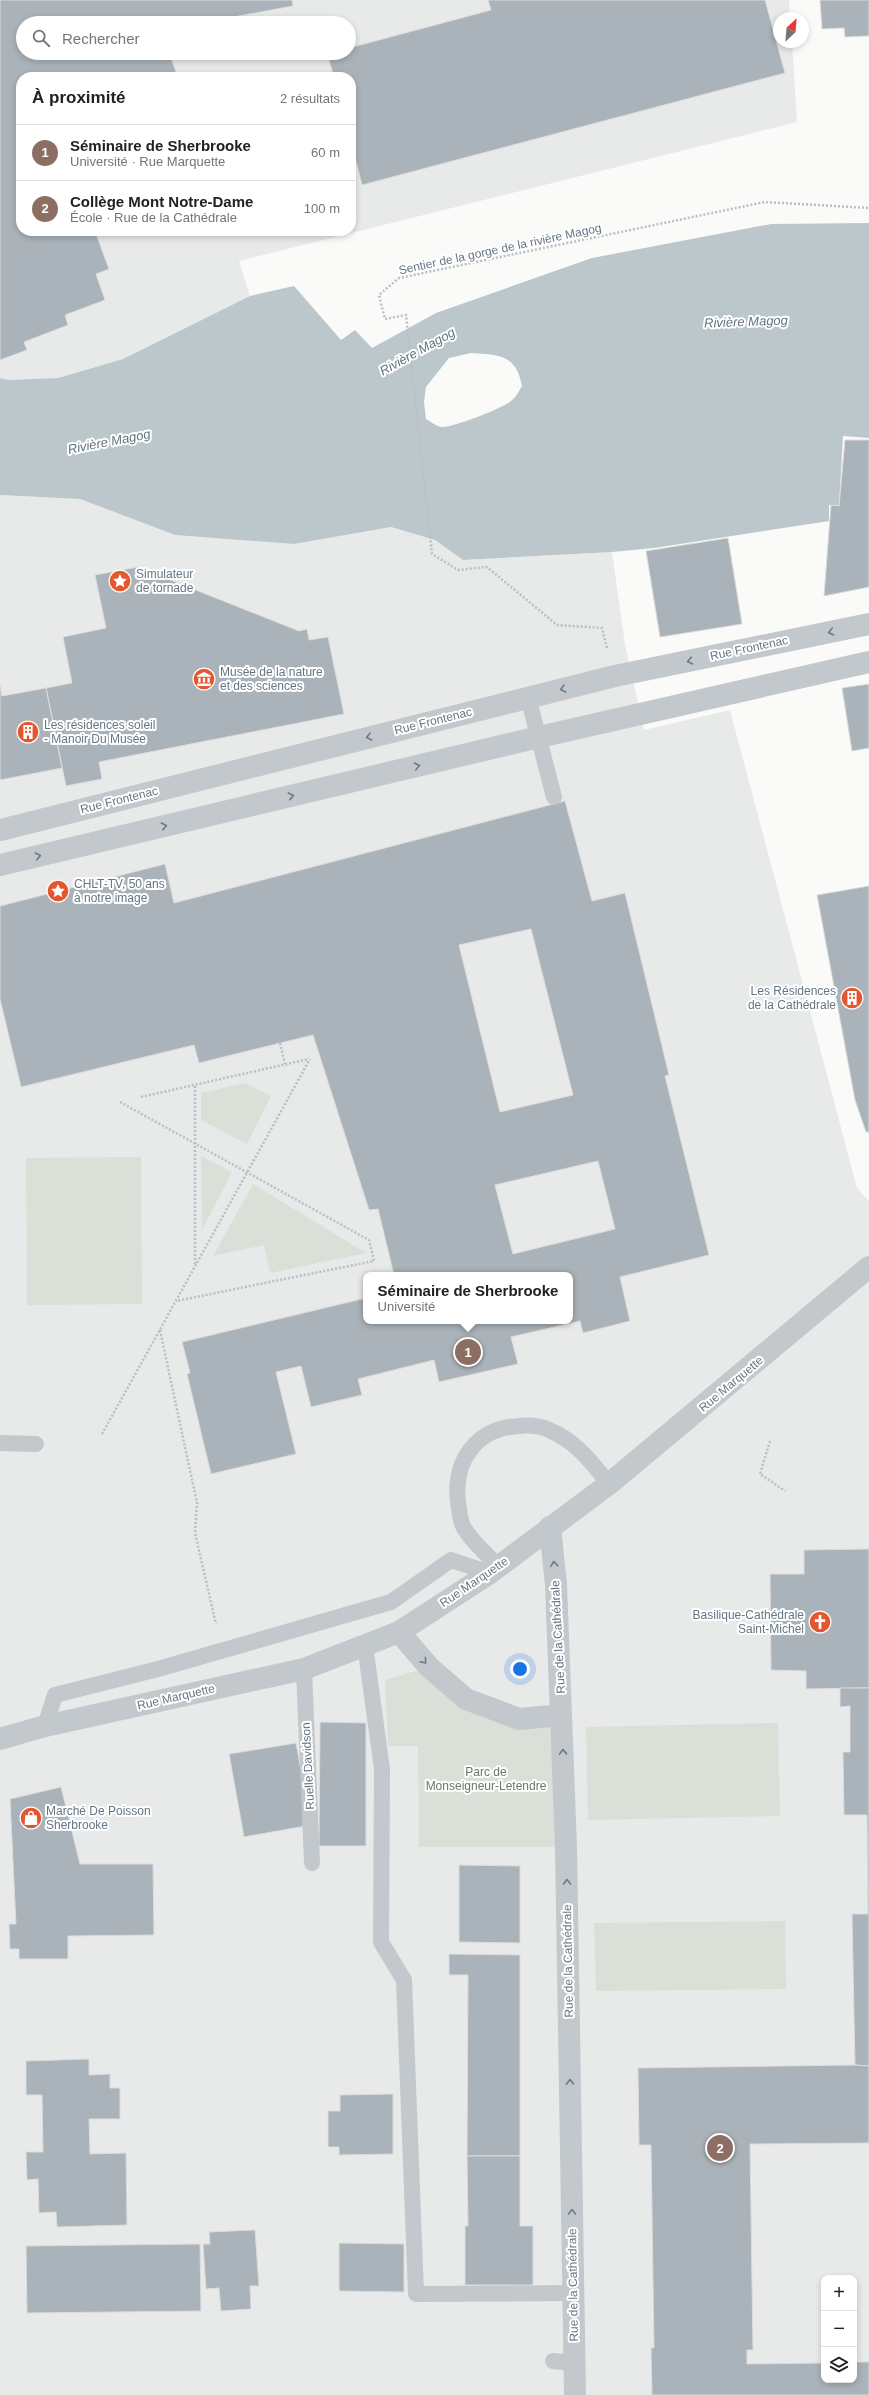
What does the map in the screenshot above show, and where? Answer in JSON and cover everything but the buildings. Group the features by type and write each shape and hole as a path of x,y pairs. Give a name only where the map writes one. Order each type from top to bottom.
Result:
{"street":[{"name":"Rue Frontenac","path":"0,830 615,676 869,624"},
{"path":"0,865 539,736 869,662"},
{"name":"Rue Marquette","path":"0,1739 45,1726 304,1670 399,1632 494,1570 609,1484 869,1267"},
{"name":"Rue de la Cathédrale","path":"550,1527 556,1585 566,1854 575,2395"},
{"path":"399,1632 429,1667 466,1699 519,1719 561,1715"}],"lane":[{"path":"528,697 554,797"},
{"path":"494,1570 464,1528 459,1508 457,1491 458,1475 464,1456 476,1442 493,1431 512,1426 530,1425 548,1429 582,1450 609,1484"},
{"path":"0,1443 36,1444"},
{"path":"45,1726 55,1695 391,1602 451,1560 494,1570"},
{"path":"365,1645 382,1769 381,1942 404,1980 416,2294 573,2293"},
{"name":"Ruelle Davidson","path":"304,1670 312,1864"},
{"path":"553,2361 574,2363"}],"path":[{"name":"Sentier de la gorge de la rivière Magog","path":"602,628 557,625 487,568 458,570 432,554 406,315 384,318 379,295 399,278 766,202 869,208"},
{"path":"280,1043 285,1064"},
{"path":"102,1434 310,1059 142,1097"},
{"path":"195,1265 196,1084"},
{"path":"120,1102 369,1240 374,1261 176,1301"},
{"path":"160,1329 196,1503 195,1533 222,1650"},
{"path":"770,1441 760,1474 785,1491"}],"shaded area":[{"path":"0,0 789,0 790,12 773,12 773,48 792,48 797,122 356,232 356,72 16,72 16,236 339,236 239,261 250,296 123,359 58,378 9,380 0,378"},
{"path":"0,495 80,499 175,535 294,544 391,527 435,540 463,560 612,552 625,644 644,730 730,710 857,1188 869,1201 869,2395 0,2395"}],"green space":[{"path":"245,1083 271,1096 247,1144 201,1120 201,1093"},
{"path":"201,1156 232,1172 202,1230"},
{"path":"141,1157 142,1304 27,1305 26,1158"},
{"path":"253,1184 366,1253 270,1273 264,1245 213,1256"},
{"name":"Parc de Monseigneur-Letendre","path":"429,1667 466,1699 561,1715 566,1847 419,1847 418,1746 388,1746 385,1680"},
{"path":"778,1723 780,1816 588,1820 586,1727"},
{"path":"785,1921 786,1989 596,1991 594,1923"}],"water":[{"name":"Rivière Magog","path":"869,223 869,438 843,436 839,505 829,505 829,521 654,548 612,552 463,560 435,540 391,527 294,544 175,535 80,499 0,495 0,378 9,380 58,378 123,359 250,296 294,286 341,340 355,330 372,348 436,313 592,258 771,224","holes":["471,353 490,354 505,358 511,362 515,368 522,386 511,401 489,413 456,424 442,427 438,426 426,419 424,402 426,387 449,358"]}],"place":[{"name":"Simulateur de tornade","path":"120,581"},
{"name":"Musée de la nature et des sciences","path":"204,679"},
{"name":"Les résidences soleil - Manoir Du Musée","path":"28,732"},
{"name":"CHLT-TV, 50 ans à notre image","path":"58,891"},
{"name":"Les Résidences de la Cathédrale","path":"852,998"},
{"name":"Séminaire de Sherbrooke","path":"468,1352"},
{"name":"Basilique-Cathédrale Saint-Michel","path":"820,1622"},
{"name":"Marché De Poisson Sherbrooke","path":"31,1818"},
{"name":"Collège Mont Notre-Dame","path":"720,2148"}]}
